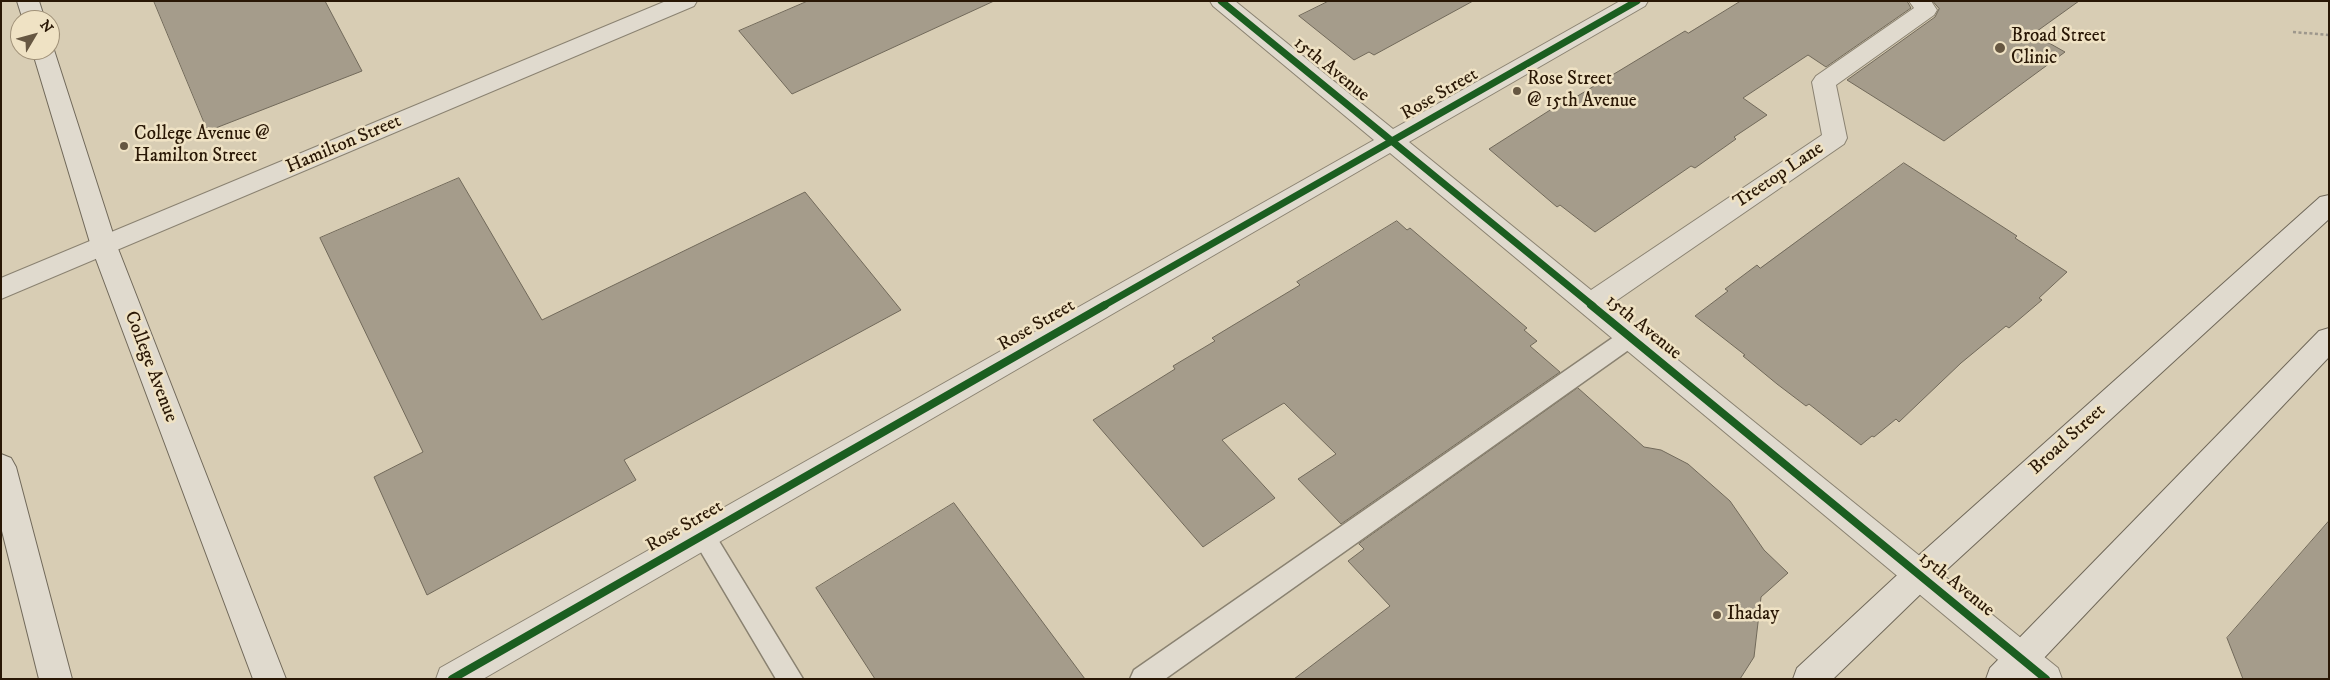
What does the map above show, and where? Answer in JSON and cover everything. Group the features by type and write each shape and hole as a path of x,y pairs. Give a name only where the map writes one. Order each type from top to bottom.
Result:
{"street":[{"name":"Hamilton Street","path":"1,289 686,1"},
{"name":"15th Avenue","path":"1221,1 1919,576 2012,669 2046,679"},
{"name":"Rose Street","path":"452,679 1637,1"},
{"name":"Treetop Lane","path":"1589,305 1835,138 1824,82 1926,10 1920,1"},
{"name":"College Avenue","path":"46,60 104,246 270,679"},
{"name":"Broad Street","path":"1809,679 1919,576 2329,204"},
{"path":"2012,669 2329,339"},
{"path":"1,467 56,679"}],"lane":[{"path":"1143,679 1629,338"},
{"path":"703,535 790,679"}],"path":[{"path":"2293,32 2329,35"}],"building":[{"path":"154,1 325,1 362,71 208,131"},
{"path":"808,1 994,1 792,94 739,31"},
{"path":"1329,1 1473,1 1374,55 1369,52 1354,60 1299,16"},
{"path":"1741,1 1907,1 1911,8 1826,67 1808,55 1743,98 1767,115 1734,137 1736,139 1695,168 1691,166 1595,232 1560,205 1557,207 1489,149 1569,98 1571,100 1685,31 1688,33"},
{"path":"1933,1 2079,1 2033,34 2065,52 1944,141 1847,80 1935,17 1939,9"},
{"path":"1904,163 2017,236 2015,238 2067,272 2039,298 2042,300 2009,328 2006,326 1961,363 1899,422 1896,419 1861,445 1809,404 1806,406 1777,384 1743,356 1745,355 1695,316 1728,291 1725,289 1757,265 1760,268"},
{"path":"459,178 542,320 805,192 901,310 624,460 636,480 427,595 374,477 423,452 320,238"},
{"path":"1397,221 1407,230 1410,228 1527,328 1524,330 1537,341 1530,346 1560,372 1341,524 1298,479 1336,454 1284,403 1222,440 1275,498 1203,547 1093,420 1175,369 1173,366 1215,341 1212,338 1300,285 1297,282"},
{"path":"1578,388 1644,447 1661,450 1688,464 1730,501 1764,550 1788,573 1761,597 1754,657 1740,679 1294,679 1390,606 1348,561 1364,549 1359,544"},
{"path":"954,503 1085,679 875,679 816,588"},
{"path":"2329,521 2329,679 2243,679 2227,638"}],"cycle path":[{"path":"1221,1 2046,679"},
{"path":"452,679 1637,1"}],"place":[{"name":"Broad Street Clinic","path":"2000,48"},
{"name":"Rose Street @ 15th Avenue","path":"1517,91"},
{"name":"College Avenue @ Hamilton Street","path":"124,146"},
{"name":"Ihaday","path":"1717,615"}]}
